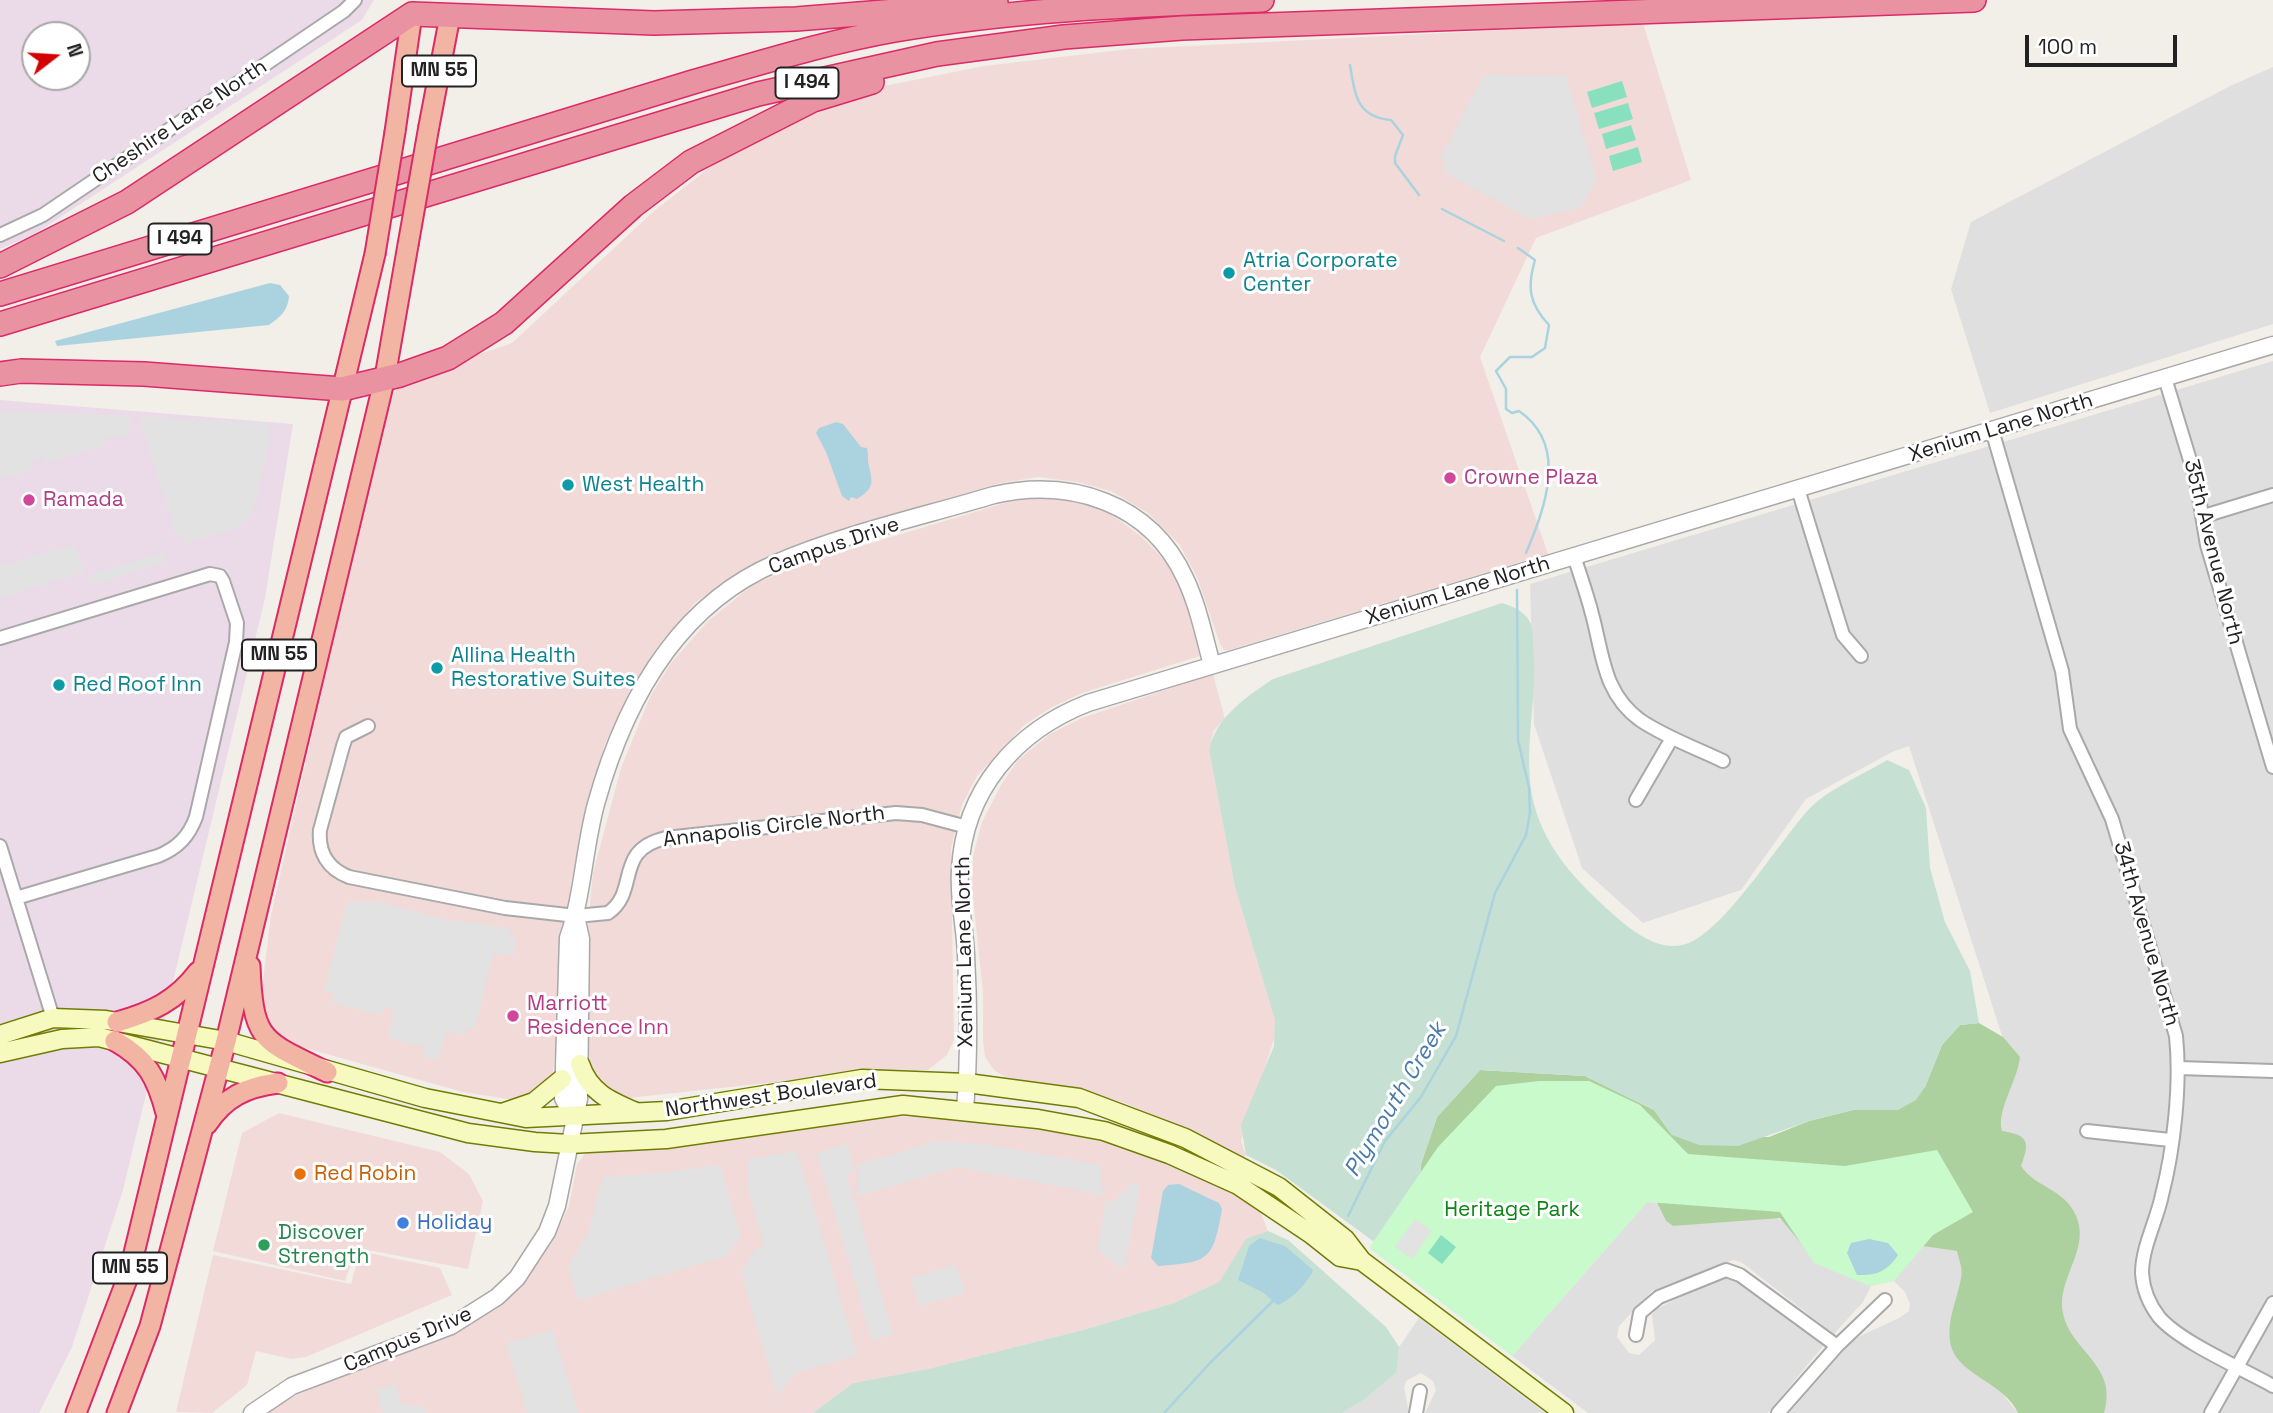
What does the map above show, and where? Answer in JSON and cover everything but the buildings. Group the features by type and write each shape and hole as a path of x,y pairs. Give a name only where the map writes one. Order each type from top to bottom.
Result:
{"highway":[{"name":"I 494","path":"0,294 796,53 895,30 1065,9 1262,0"},
{"name":"I 494","path":"0,324 758,94 937,54 1065,37 1182,28 1974,0"},
{"path":"0,265 127,202 412,14 654,23 796,19 1024,1 1065,9"},
{"name":"MN 55","path":"76,1413 126,1286 375,254 412,14"},
{"name":"MN 55","path":"117,1413 150,1326 226,1041 385,377 450,16"},
{"path":"0,374 21,371 144,374 342,389 400,375 465,349 504,323 633,206 691,162 813,100 916,70 1182,28"},
{"path":"250,942 253,1017 259,1029 279,1047 327,1072"},
{"path":"167,1117 153,1072 116,1031 168,1003 186,988 203,965"},
{"path":"202,1131 216,1110 233,1095 250,1087 278,1083"}],"main road":[{"path":"0,1035 53,1018 116,1031"},
{"name":"Northwest Boulevard","path":"116,1031 180,1056 468,1133 569,1144 666,1139 903,1105 965,1110 1104,1131 1169,1154 1238,1185 1340,1257 1362,1261"},
{"name":"Northwest Boulevard","path":"116,1031 185,1033 226,1041 327,1072 499,1114 526,1118 639,1114 862,1079 967,1083 1079,1098 1185,1138 1279,1187 1345,1239 1362,1261 1564,1413"},
{"path":"0,1053 62,1039 99,1037 116,1031"},
{"path":"580,1064 585,1080 594,1089 639,1114"},
{"path":"499,1114 534,1102 562,1079"}],"street":[{"name":"Cheshire Lane North","path":"0,235 43,215 344,11 355,0"},
{"name":"Xenium Lane North","path":"965,1110 968,1004 960,870 967,827 984,787 999,764 1038,727 1088,703 2273,345"},
{"name":"35th Avenue North","path":"2165,378 2204,516 2207,545 2273,767"},
{"name":"34th Avenue North","path":"1992,430 2057,652 2070,729 2112,818 2176,1036 2178,1068 2165,1186 2145,1255 2144,1289 2151,1306 2174,1330 2273,1386"},
{"name":"Campus Drive","path":"573,1117 562,1098 568,938 576,916 584,858 596,804 634,701 670,644 693,619 746,579 776,563 994,495 1043,488 1069,490 1116,506 1137,519 1164,546 1185,577 1212,665"},
{"path":"1798,489 1843,635 1861,656"},
{"path":"2204,516 2273,495"},
{"path":"1574,556 1593,616 1602,667 1611,687 1639,719 1672,738 1723,761"},
{"path":"0,638 210,574 220,576 234,613 236,642 196,817 188,835 168,852 16,898"},
{"name":"Annapolis Circle North","path":"368,726 346,737 320,830 322,853 338,873 464,901 576,916 596,916 617,907 622,898 632,858 647,844 666,838 896,813 922,815 967,827"},
{"path":"1636,800 1672,738"},
{"path":"0,846 53,1018"},
{"name":"Campus Drive","path":"252,1413 292,1386 451,1326 497,1297 517,1278 547,1232 557,1206 573,1117 579,1099 581,939 576,916"},
{"path":"2178,1068 2273,1071"},
{"path":"2087,1132 2170,1140"},
{"path":"1636,1335 1640,1313 1659,1297 1726,1270 1740,1275 1837,1346"},
{"path":"1778,1413 1837,1346 1885,1300"},
{"path":"2211,1413 2273,1303"},
{"path":"1416,1413 1420,1391"}],"shaded area":[{"path":"0,0 374,0 362,20 33,235 0,249"},
{"path":"1643,23 1691,180 1536,238 1480,357 1548,554 1224,650 1197,577 1179,544 1148,513 1111,491 1077,482 1038,477 996,484 779,551 740,571 696,602 658,645 629,692 604,746 571,882 553,1073 547,1087 533,1096 514,1100 463,1092 287,1043 272,1034 259,1014 271,915 388,400 404,380 512,343 654,211 736,147 785,120 864,90 984,66 1129,49"},
{"path":"2273,67 2273,324 1990,413 1951,289 1971,222 2230,86"},
{"path":"1484,75 1566,76 1597,179 1581,208 1530,219 1442,171 1446,162 1440,158"},
{"path":"2273,361 2273,1413 2082,1413 1986,1128 2013,1070 1909,746 1892,752 1806,799 1741,890 1643,923 1582,868 1534,724 1530,584"},
{"path":"0,400 293,424 265,598 123,1190 72,1347 39,1413 0,1413"},
{"path":"0,411 130,416 128,437 105,438 106,445 45,463 42,456 31,460 33,470 0,479"},
{"path":"142,416 270,424 269,446 253,514 236,528 185,544 183,535 176,537 142,425"},
{"path":"1038,498 1075,501 1105,510 1142,537 1173,569 1185,600 1200,656 1082,693 1052,707 1023,726 977,776 962,805 951,848 954,1040 947,1055 928,1070 869,1072 619,1099 589,1074 586,1061 585,956 593,873 621,768 650,697 671,663 708,621 755,583 805,563 1008,502"},
{"path":"75,544 84,572 0,598 0,567"},
{"path":"163,552 166,561 91,586 88,576"},
{"path":"1213,674 1225,719 1214,730 1209,750 1235,887 1275,1019 1276,1033 1241,1141 1246,1155 1242,1160 1188,1129 1122,1102 1087,1092 1005,1077 994,1070 985,1057 983,993 972,888 973,856 982,822 1001,785 1018,760 1050,734 1082,718"},
{"path":"347,902 377,902 448,920 511,928 510,935 516,936 514,956 493,953 475,1029 467,1028 466,1035 446,1031 438,1060 425,1057 422,1046 388,1038 394,1010 385,1007 382,1015 332,1003 333,993 324,991"},
{"path":"279,1113 440,1152 469,1174 483,1201 468,1269 357,1248 345,1281 213,1251 242,1133"},
{"path":"942,1116 1045,1123 1123,1142 1257,1203 1268,1231 1246,1240 1219,1282 1174,1303 1083,1330 928,1369 853,1383 813,1413 268,1413 283,1401 452,1330 504,1297 536,1266 553,1241 569,1206 577,1164 585,1154 601,1149 701,1143 869,1117"},
{"path":"937,1141 990,1145 1100,1165 1103,1195 957,1167 858,1196 858,1165"},
{"path":"847,1144 855,1172 847,1175 893,1334 872,1341 817,1153"},
{"path":"797,1151 857,1355 797,1373 777,1395 741,1271 756,1249 764,1246 747,1186 748,1159"},
{"path":"720,1165 741,1237 726,1256 578,1300 568,1267 588,1232 603,1176 650,1174"},
{"path":"1132,1183 1140,1184 1125,1267 1117,1266 1097,1249 1106,1200 1113,1202"},
{"path":"1647,1202 1659,1203 1666,1221 1673,1226 1772,1216 1785,1222 1958,1251 1962,1275 1949,1335 1967,1367 1996,1386 2018,1413 1789,1413 1854,1339 1899,1318 1909,1311 1910,1304 1905,1292 1894,1281 1871,1286 1863,1302 1834,1334 1741,1262 1733,1260 1652,1291 1619,1326 1617,1337 1629,1353 1639,1355 1655,1340 1652,1315 1656,1309 1726,1275 1738,1276 1823,1346 1768,1413 1588,1413 1512,1356"},
{"path":"1415,1219 1432,1231 1412,1259 1395,1247"},
{"path":"360,1251 440,1268 452,1295 306,1357 291,1359 256,1351 247,1385 212,1413 176,1412 213,1255 351,1284"},
{"path":"956,1264 965,1293 919,1306 911,1278"},
{"path":"1419,1318 1545,1413 1425,1413 1436,1390 1433,1381 1421,1373 1406,1381 1404,1387 1409,1413 1342,1413 1365,1399 1397,1372 1399,1347"},
{"path":"553,1330 578,1413 527,1413 506,1343"},
{"path":"396,1384 401,1404 424,1407 426,1413 383,1413 376,1390"}],"green space":[{"path":"1622,81 1627,97 1592,108 1587,92"},
{"path":"1628,103 1633,119 1599,129 1594,113"},
{"path":"1631,125 1636,140 1606,149 1602,134"},
{"path":"1638,147 1642,162 1613,171 1609,156"},
{"path":"1502,603 1523,613 1532,629 1534,685 1529,765 1530,785 1539,821 1565,865 1613,914 1645,938 1663,945 1682,945 1698,938 1732,906 1811,807 1838,787 1887,760 1909,770 1926,808 1930,868 1945,922 1970,971 1979,1023 1960,1025 1942,1045 1925,1087 1916,1100 1898,1110 1853,1110 1809,1121 1738,1146 1699,1145 1672,1135 1654,1110 1585,1076 1480,1070 1437,1117 1421,1164 1420,1195 1390,1237 1373,1241 1276,1170 1246,1155 1241,1125 1274,1046 1275,1020 1235,887 1209,750 1218,727 1233,709 1273,679"},
{"path":"1979,1023 2003,1037 2020,1057 2004,1105 2002,1131 2018,1135 2025,1141 2026,1151 2021,1166 2026,1173 2068,1203 2079,1224 2078,1249 2062,1299 2063,1313 2074,1338 2092,1359 2105,1382 2107,1396 2104,1413 2018,1413 2003,1394 1964,1366 1952,1349 1949,1331 1961,1275 1957,1251 1916,1245 1813,1258 1780,1218 1673,1226 1666,1221 1653,1194 1420,1195 1421,1164 1437,1117 1480,1070 1585,1076 1654,1110 1672,1135 1769,1137 1809,1121 1853,1110 1898,1110 1925,1087 1942,1045 1960,1025"},
{"name":"Heritage Park","path":"1539,1081 1589,1081 1640,1105 1688,1154 1845,1166 1937,1150 1973,1212 1933,1235 1894,1281 1870,1286 1814,1263 1780,1212 1647,1202 1512,1356 1369,1248 1438,1147 1496,1086"},
{"path":"1268,1231 1288,1240 1386,1327 1399,1347 1397,1372 1365,1399 1342,1413 813,1413 853,1383 928,1369 1083,1330 1174,1303 1219,1282 1246,1239"},
{"path":"1441,1235 1456,1247 1442,1264 1428,1253"}],"water":[{"path":"270,283 280,285 289,296 283,313 269,325 57,346 55,341"},
{"path":"836,422 843,424 861,447 867,448 868,451 871,485 863,495 857,499 851,497 849,501 842,496 816,433 819,428"},
{"path":"1179,1184 1219,1203 1222,1209 1219,1226 1206,1256 1188,1263 1158,1266 1151,1258 1163,1191 1168,1185"},
{"path":"1260,1238 1285,1246 1313,1270 1298,1291 1277,1305 1264,1293 1238,1280 1249,1246"},
{"path":"1869,1239 1888,1243 1898,1255 1881,1271 1870,1275 1857,1275 1847,1253 1851,1243"}],"waterway":[{"name":"Plymouth Creek","path":"1350,65 1356,94 1364,109 1379,118 1391,120 1403,135 1395,163 1419,195"},
{"name":"Plymouth Creek","path":"1442,209 1504,241"},
{"name":"Plymouth Creek","path":"1518,248 1535,260 1531,279 1532,295 1537,310 1549,325 1545,348 1532,357 1510,357 1496,371 1506,389 1506,409 1512,413 1519,411 1534,425 1544,441 1548,459 1545,497 1526,553"},
{"name":"Plymouth Creek","path":"1348,1216 1385,1141 1421,1097 1456,1036 1495,893 1526,835 1530,813 1529,788 1518,740 1517,590"},
{"name":"Plymouth Creek","path":"1164,1413 1274,1300"}],"place":[{"name":"Atria Corporate Center","path":"1229,273"},
{"name":"Crowne Plaza","path":"1450,478"},
{"name":"West Health","path":"568,485"},
{"name":"Ramada","path":"29,500"},
{"name":"Allina Health Restorative Suites","path":"437,668"},
{"name":"Red Roof Inn","path":"59,685"},
{"name":"Marriott Residence Inn","path":"513,1016"},
{"name":"Red Robin","path":"300,1174"},
{"name":"Holiday","path":"403,1223"},
{"name":"Discover Strength","path":"264,1245"}]}
